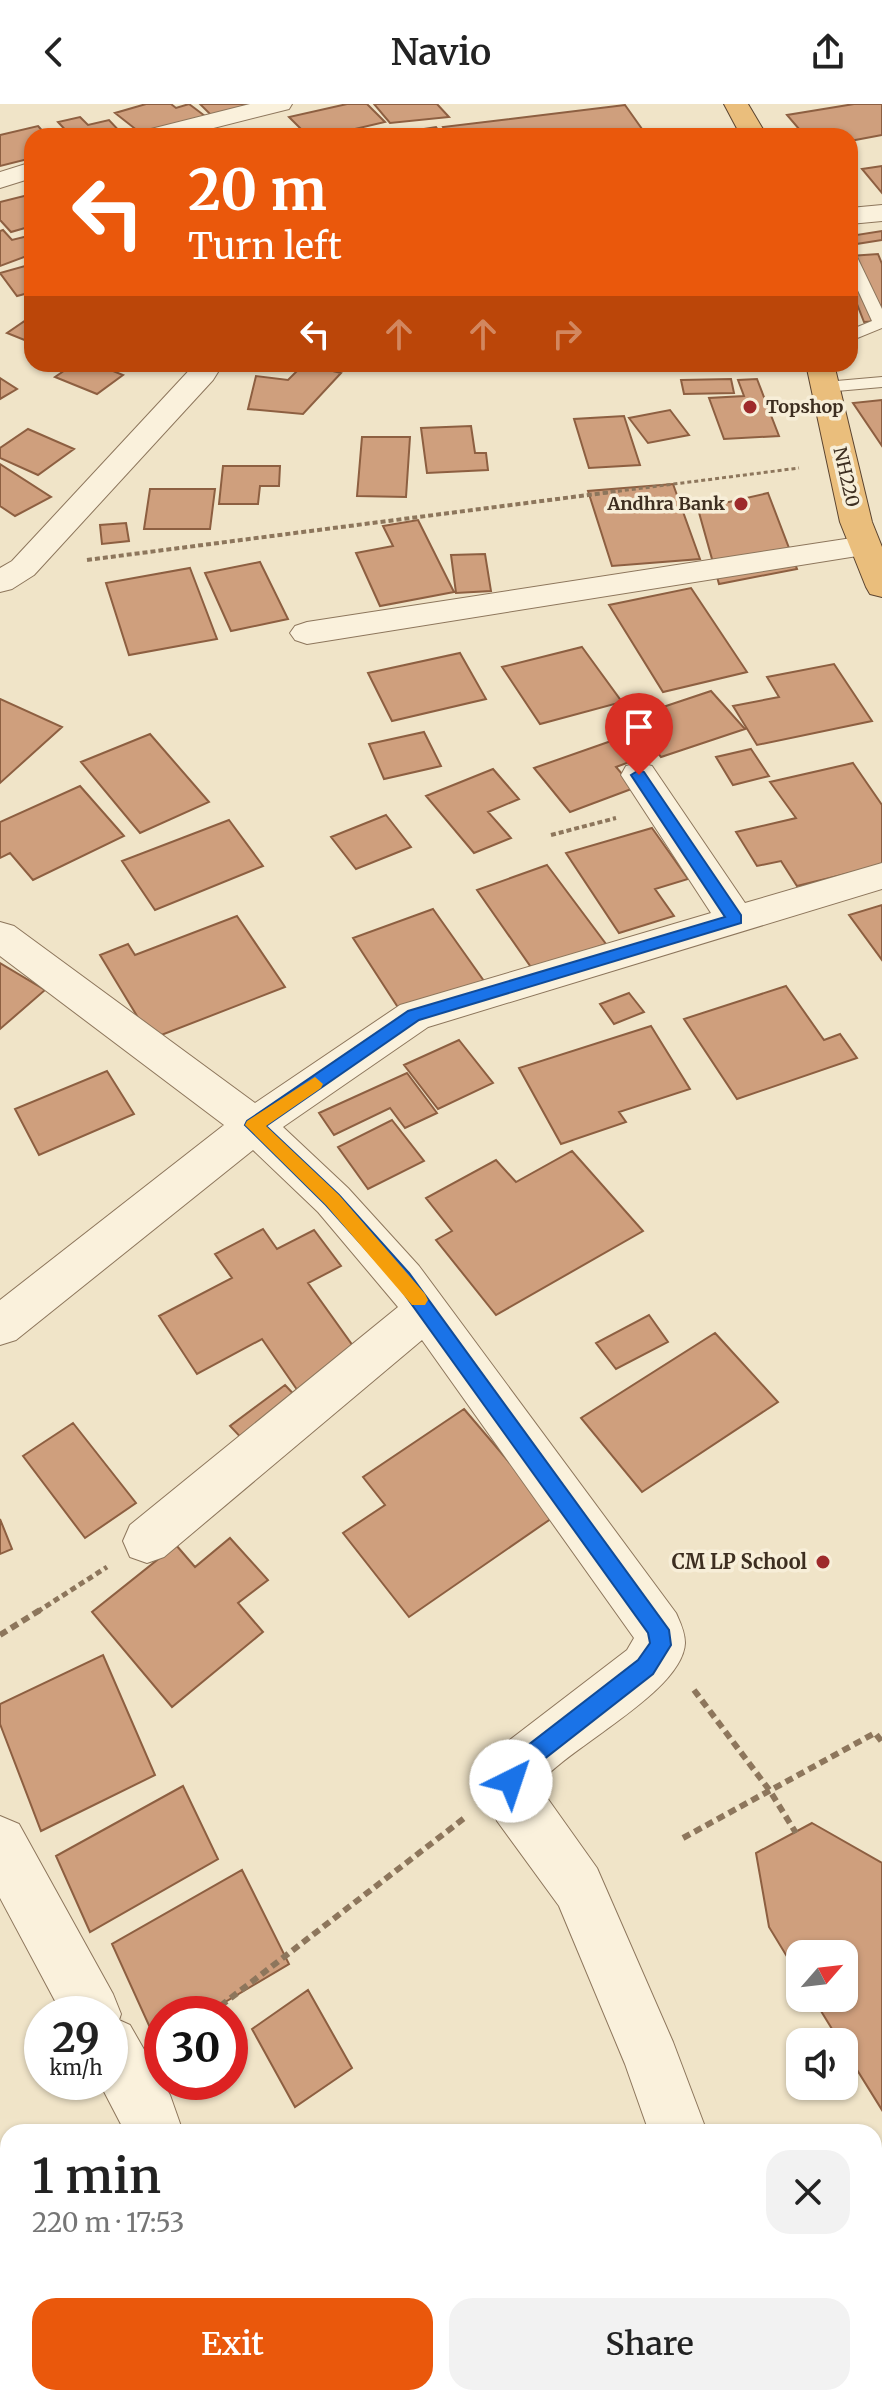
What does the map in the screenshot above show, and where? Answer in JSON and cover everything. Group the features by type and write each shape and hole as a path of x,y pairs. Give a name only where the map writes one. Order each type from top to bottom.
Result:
{"highway":[{"path":"736,104 750,128"},
{"name":"NH220","path":"822,375 856,522 882,587"}],"street":[{"path":"184,128 280,104"},
{"path":"0,180 24,172"},
{"path":"858,215 882,213"},
{"path":"11,575 204,372"},
{"path":"307,633 865,546"},
{"path":"639,775 735,919"},
{"path":"0,1326 254,1125 414,1016 882,876"},
{"path":"0,936 254,1125 333,1200 403,1279 658,1630 660,1645 645,1667 522,1763 511,1781 516,1802 578,1887 653,2062 675,2124"},
{"path":"147,1541 426,1310"},
{"path":"0,1843 83,1996"},
{"path":"128,2078 152,2124"}],"lane":[{"path":"858,274 881,323 858,333"},
{"path":"822,375 882,382"}],"path":[{"path":"11,575 843,463"},
{"path":"551,835 660,807"},
{"path":"0,1635 147,1541"},
{"path":"660,1645 770,1791 796,1833"},
{"path":"683,1838 875,1733 882,1742"},
{"path":"234,1996 511,1781"}],"building":[{"path":"146,104 171,104 176,108 189,104 205,116 166,128 134,128 115,113"},
{"path":"200,104 248,104 249,106 211,115"},
{"path":"347,104 367,104 385,122 359,128 300,128 289,117"},
{"path":"374,104 437,104 449,117 390,123"},
{"path":"854,104 882,104 882,135 858,140 858,128 798,128 787,115"},
{"path":"625,105 641,128 444,128"},
{"path":"80,117 88,125 109,120 116,128 64,128 58,122"},
{"path":"24,129 24,160 0,166 0,135"},
{"path":"882,166 882,193 862,169"},
{"path":"24,196 24,228 11,232 0,220 0,202"},
{"path":"3,230 12,240 24,237 24,257 0,266 0,231"},
{"path":"882,231 882,240 858,244 858,235"},
{"path":"878,254 882,264 882,321 864,322 858,307 858,255"},
{"path":"24,266 24,294 17,296 0,273"},
{"path":"24,321 24,340 7,333"},
{"path":"62,372 116,372 123,375 97,394 55,377"},
{"path":"296,372 341,373 303,414 248,409 256,376 288,380"},
{"path":"0,378 17,389 0,399"},
{"path":"731,379 734,393 684,394 681,380"},
{"path":"757,379 779,436 724,439 709,398 744,396 738,380"},
{"path":"882,400 882,446 853,403"},
{"path":"670,410 689,435 648,443 629,418"},
{"path":"624,416 640,465 589,468 574,419"},
{"path":"471,426 475,453 486,453 488,470 427,473 421,428"},
{"path":"28,429 74,449 38,475 0,458 0,448"},
{"path":"362,437 410,437 406,497 357,496"},
{"path":"0,464 51,497 15,516 0,506"},
{"path":"223,466 280,466 279,486 260,486 258,504 219,504"},
{"path":"673,484 700,559 612,566 588,491"},
{"path":"150,489 215,489 210,529 144,529"},
{"path":"768,493 797,569 719,584 698,509"},
{"path":"418,520 454,592 380,606 356,553 393,546 383,526"},
{"path":"126,523 129,541 102,544 100,525"},
{"path":"485,554 491,591 456,593 451,555"},
{"path":"260,562 288,619 231,631 205,573"},
{"path":"190,568 217,639 129,655 106,583"},
{"path":"691,588 747,672 663,692 609,605"},
{"path":"582,647 622,702 540,724 502,667"},
{"path":"460,653 486,699 392,721 368,673"},
{"path":"834,664 872,721 757,745 733,706 779,697 767,677"},
{"path":"711,691 745,729 661,757 646,739 665,732 648,712"},
{"path":"0,699 62,727 0,783"},
{"path":"424,732 441,766 384,779 369,744"},
{"path":"150,734 209,802 140,833 81,762"},
{"path":"614,740 632,761 616,767 634,788 570,812 534,768"},
{"path":"751,749 769,776 733,785 716,757"},
{"path":"853,763 882,805 882,865 797,886 781,861 757,866 736,832 796,818 770,782"},
{"path":"493,769 519,799 488,812 511,838 474,853 426,796"},
{"path":"80,786 124,836 33,880 10,853 0,858 0,822"},
{"path":"386,815 411,847 356,869 331,837"},
{"path":"229,820 263,866 155,910 122,861"},
{"path":"652,828 688,879 655,889 674,916 619,933 566,853"},
{"path":"547,865 606,944 533,970 477,890"},
{"path":"882,905 882,960 849,915"},
{"path":"433,909 484,981 401,1012 353,938"},
{"path":"237,916 285,987 151,1039 100,955 128,944 135,955"},
{"path":"0,963 45,990 0,1029"},
{"path":"786,986 824,1040 840,1034 857,1058 737,1099 684,1019"},
{"path":"629,993 644,1012 614,1024 600,1004"},
{"path":"651,1026 690,1089 619,1112 626,1122 561,1144 519,1068"},
{"path":"459,1040 493,1083 438,1109 404,1065"},
{"path":"107,1071 134,1114 39,1155 15,1109"},
{"path":"407,1073 437,1113 405,1128 390,1108 334,1135 319,1113"},
{"path":"392,1120 424,1161 368,1189 338,1147"},
{"path":"572,1151 643,1231 496,1315 436,1240 452,1231 426,1198 496,1160 516,1182"},
{"path":"263,1229 277,1249 314,1230 341,1266 308,1283 363,1360 300,1394 262,1339 197,1374 159,1316 232,1278 215,1254"},
{"path":"649,1315 668,1342 616,1369 596,1343"},
{"path":"715,1333 778,1402 642,1492 581,1418"},
{"path":"285,1385 301,1402 247,1444 230,1426"},
{"path":"464,1409 555,1516 409,1617 343,1533 385,1505 363,1477"},
{"path":"73,1423 136,1503 85,1538 23,1456"},
{"path":"0,1519 12,1549 0,1554"},
{"path":"230,1538 268,1580 238,1603 263,1632 172,1707 92,1612 176,1545 195,1567"},
{"path":"103,1655 155,1775 41,1831 0,1724 0,1704"},
{"path":"183,1786 218,1859 90,1932 56,1856"},
{"path":"812,1823 882,1863 882,2110 858,2071 858,2028 831,2028 822,2012 858,2012 858,1940 786,1940 786,1955 769,1927 756,1853"},
{"path":"242,1870 289,1964 235,1996 144,1996 144,2014 112,1944"},
{"path":"308,1990 352,2068 295,2107 252,2029"}],"slow traffic":[{"path":"315,1084 254,1125 333,1200 419,1300"}],"place":[{"name":"Topshop","path":"750,407"},
{"name":"Andhra Bank","path":"741,504"},
{"name":"CM LP School","path":"823,1562"}],"route":[{"path":"511,1781 522,1763 645,1667 660,1645 658,1630 403,1279 333,1200 254,1125 414,1016 735,919 639,775"}]}
